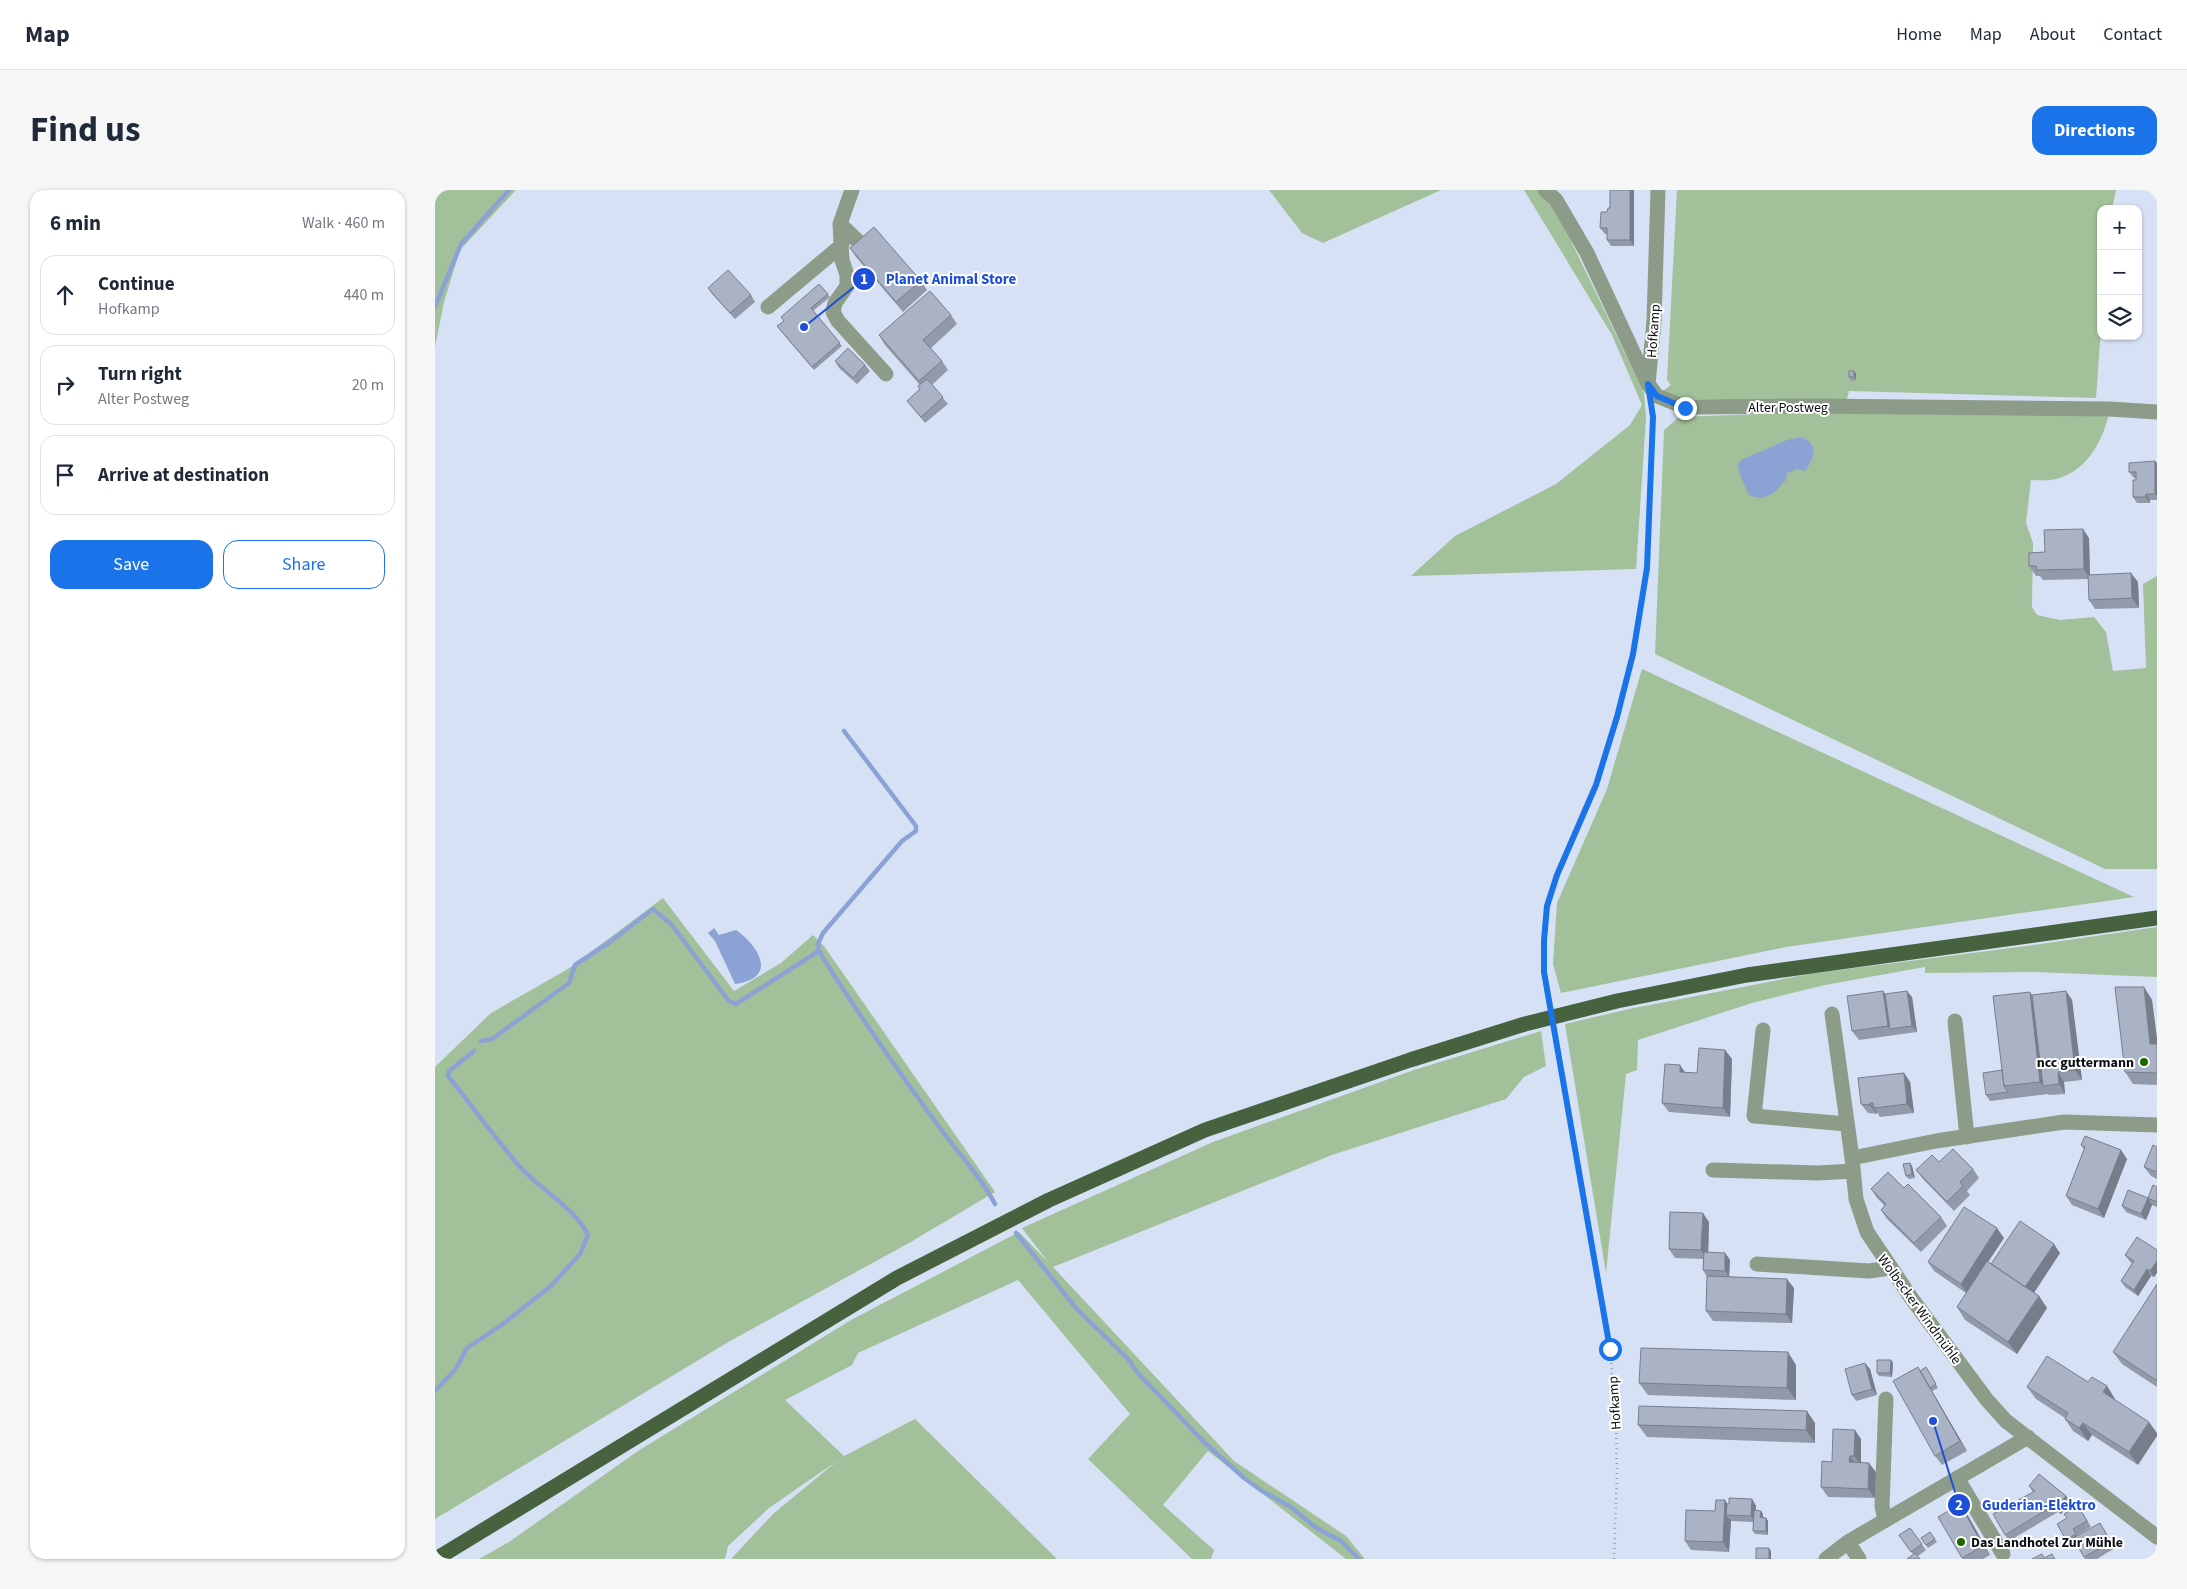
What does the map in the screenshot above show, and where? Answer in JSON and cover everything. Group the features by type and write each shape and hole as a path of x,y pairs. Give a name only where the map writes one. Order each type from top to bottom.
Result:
{"main road":[{"path":"436,1559 897,1278 1049,1200 1205,1130 1419,1057 1525,1024 1617,1002 1747,975 2157,918"}],"street":[{"path":"852,190 840,224 847,286 835,303 833,312 838,321 886,374"},
{"name":"Alter Postweg","path":"1545,190 1556,200 1587,253 1648,384 1657,396 1685,408 1821,406 2089,409 2157,412"},
{"name":"Hofkamp","path":"1648,384 1655,322 1658,190"},
{"path":"840,224 863,245"},
{"path":"768,307 841,244"},
{"name":"Wolbecker Windmühle","path":"1832,1014 1856,1199 1867,1232 1890,1268 1987,1400 2006,1421 2157,1537"},
{"path":"1955,1021 1967,1137"},
{"path":"1763,1030 1754,1116 1847,1124"},
{"path":"1713,1170 1817,1173 1967,1137 2064,1122 2157,1125"},
{"path":"1757,1264 1869,1271 1890,1268"},
{"path":"1885,1520 1882,1506 1886,1399"},
{"path":"1826,1559 1848,1542 2028,1437"},
{"path":"1957,1478 2003,1554"},
{"path":"1848,1542 1859,1559"}],"path":[{"name":"Hofkamp","path":"1614,1559 1617,1448 1610,1349 1544,972 1544,940 1547,906 1557,875 1596,785 1617,717 1633,654 1647,568 1651,409"}],"green space":[{"path":"435,190 516,190 460,250 444,302 435,347"},
{"path":"1269,190 1441,190 1323,243 1302,233"},
{"path":"1524,190 1538,190 1561,220 1644,393 1646,418 1636,569 1411,576 1455,536 1556,484 1630,425 1642,405 1612,335"},
{"path":"1677,190 2116,190 2113,205 2097,205 2097,340 2100,340 2096,398 1849,391 1846,402 1691,399 1673,397 1663,391 1671,385 1667,380"},
{"path":"1811,412 2109,413 2097,446 2082,465 2062,477 2048,480 2031,480 2026,523 2033,543 2032,607 2037,615 2060,620 2094,617 2106,632 2113,671 2146,668 2143,584 2157,576 2157,869 2105,869 1655,654 1664,430 1679,417"},
{"path":"1642,669 2134,897 1786,947 1561,993 1553,964 1557,903 1607,789"},
{"path":"663,898 734,991 781,963 813,935 824,946 995,1192 909,1243 730,1341 435,1519 435,1067 491,1013 568,969"},
{"path":"2157,927 2157,977 2035,972 1925,973 1925,967 1825,985 1752,1003 1638,1040 1637,1070 1626,1074 1606,1273 1565,1024 1629,1009 1809,974"},
{"path":"1541,1031 1546,1066 1524,1077 1506,1099 1332,1155 1053,1267 1234,1461 1346,1536 1365,1559 1346,1559 1208,1451 1163,1505 1214,1550 1211,1559 1192,1559 1088,1459 1130,1414 1018,1280 858,1353 852,1365 785,1400 844,1456 915,1419 1057,1559 731,1559 773,1514 837,1461 769,1508 728,1546 725,1559 479,1559 509,1542 638,1451 851,1320 1019,1232 1048,1262 1022,1228 1213,1142 1414,1070"}],"water":[{"path":"1800,437 1806,439 1813,447 1813,456 1805,471 1797,469 1787,473 1786,480 1770,495 1760,498 1749,495 1740,475 1738,465 1741,460 1787,440"},
{"path":"714,928 719,935 736,930 745,937 758,953 761,961 761,969 757,975 748,981 735,984 715,941 708,933"}],"building":[{"path":"1610,190 1630,190 1630,240 1607,240 1607,228 1600,228 1601,212 1607,212 1608,208 1610,208"},
{"path":"874,227 921,281 896,302 850,248"},
{"path":"728,270 751,295 730,313 708,288"},
{"path":"819,284 828,294 811,308 840,343 812,367 777,326 784,321 781,317"},
{"path":"930,291 951,315 923,340 942,361 919,381 879,335"},
{"path":"848,348 865,365 853,378 835,361"},
{"path":"1849,371 1854,371 1854,377 1849,377"},
{"path":"927,379 943,397 921,417 907,401 920,389 918,386"},
{"path":"2155,461 2155,494 2146,494 2146,497 2133,497 2133,480 2136,480 2136,472 2129,472 2129,463"},
{"path":"2083,529 2084,569 2037,570 2036,566 2029,566 2029,553 2045,552 2044,530"},
{"path":"2131,573 2132,598 2089,600 2088,575"},
{"name":"ncc guttermann","path":"2115,987 2144,987 2150,1044 2157,1044 2157,1073 2125,1072"},
{"path":"1883,991 1888,1026 1852,1031 1847,996"},
{"path":"1907,991 1912,1026 1890,1029 1885,994"},
{"path":"2066,991 2075,1070 2058,1072 2059,1084 2043,1086 2032,995"},
{"path":"2030,992 2040,1082 2004,1086 1993,996"},
{"path":"1699,1048 1725,1050 1723,1108 1662,1103 1665,1064 1680,1065 1680,1072 1697,1073"},
{"path":"2002,1070 2004,1086 2008,1092 1986,1095 1983,1073"},
{"path":"1904,1073 1907,1104 1874,1108 1873,1103 1870,1103 1870,1105 1861,1104 1858,1078"},
{"path":"2085,1136 2121,1150 2098,1209 2066,1196 2085,1147 2081,1145"},
{"path":"2153,1145 2157,1147 2157,1172 2144,1167"},
{"path":"1953,1149 1973,1169 1960,1182 1963,1186 1947,1202 1916,1170 1932,1155 1939,1162"},
{"path":"1910,1163 1912,1174 1906,1176 1903,1164"},
{"path":"1888,1172 1904,1188 1908,1184 1941,1217 1914,1243 1881,1210 1886,1204 1871,1189"},
{"path":"2153,1185 2157,1187 2157,1202 2148,1198"},
{"path":"2128,1190 2148,1198 2141,1214 2122,1206"},
{"path":"1964,1207 1997,1228 1961,1284 1928,1262"},
{"path":"1670,1212 1703,1213 1701,1250 1669,1249"},
{"path":"2020,1221 2054,1244 2025,1287 1991,1264"},
{"path":"2137,1237 2157,1250 2157,1261 2150,1271 2147,1269 2134,1290 2121,1281 2134,1261 2125,1255"},
{"path":"1704,1252 1725,1253 1725,1271 1703,1270"},
{"path":"1987,1261 2039,1296 2008,1342 1957,1307"},
{"path":"1707,1276 1787,1279 1786,1314 1706,1311"},
{"path":"2157,1284 2157,1379 2156,1380 2113,1352"},
{"path":"1641,1348 1788,1352 1787,1388 1639,1383"},
{"path":"2047,1356 2088,1382 2092,1377 2107,1386 2103,1392 2149,1422 2129,1452 2083,1423 2079,1428 2065,1419 2068,1413 2027,1387"},
{"path":"1877,1360 1891,1360 1890,1373 1877,1373"},
{"path":"1865,1363 1872,1389 1852,1395 1845,1369"},
{"path":"1918,1367 1960,1441 1935,1456 1893,1381"},
{"path":"1926,1367 1936,1384 1930,1388 1920,1371"},
{"path":"1639,1406 1807,1411 1806,1430 1638,1425"},
{"path":"1833,1429 1855,1430 1854,1456 1850,1456 1849,1462 1869,1463 1868,1489 1821,1487 1822,1461 1832,1462"},
{"path":"2039,1474 2066,1496 2056,1508 2054,1505 2005,1535 1993,1514 2035,1491 2029,1486"},
{"path":"1729,1498 1752,1499 1751,1516 1726,1515"},
{"path":"1716,1500 1725,1500 1723,1542 1685,1541 1686,1510 1715,1511"},
{"path":"1960,1504 1983,1546 1962,1558 1938,1517"},
{"path":"2078,1506 2087,1521 2073,1529 2076,1534 2066,1540 2057,1524 2067,1518 2064,1514"},
{"path":"1754,1510 1761,1511 1760,1517 1766,1518 1766,1531 1753,1531"},
{"path":"2100,1523 2111,1542 2084,1557 2073,1538"},
{"path":"1910,1528 1922,1544 1911,1552 1899,1535"},
{"path":"1930,1532 1935,1539 1926,1545 1921,1538"},
{"path":"1756,1548 1769,1548 1769,1559 1756,1559"},
{"path":"1915,1553 1920,1559 1907,1559"},
{"path":"2042,1554 2044,1558 2052,1554 2055,1559 2032,1559"}],"waterway":[{"path":"435,307 461,244 509,190"},
{"path":"819,951 818,944 823,933 902,841 916,831 916,826 844,731"},
{"path":"481,1041 492,1039 569,983 575,965 610,942 653,909 672,925 729,1001 736,1004 819,951 891,1060 944,1134 975,1173 995,1204"},
{"path":"435,1391 455,1370 467,1348 503,1324 551,1286 580,1254 588,1235 566,1207 520,1167 448,1076 449,1071 474,1051"},
{"path":"1016,1233 1076,1308 1129,1360 1137,1372 1203,1441 1244,1478 1262,1491 1291,1507 1315,1527 1341,1541 1359,1559"}],"place":[{"name":"Planet Animal Store","path":"804,327"},
{"name":"ncc guttermann","path":"2144,1062"},
{"name":"Guderian-Elektro","path":"1933,1421"},
{"name":"Das Landhotel Zur Mühle","path":"1961,1542"}],"route":[{"path":"1610,1349 1544,972 1544,940 1547,906 1557,875 1596,785 1617,717 1633,654 1647,568 1653,417 1648,384 1657,396 1685,408"}]}
